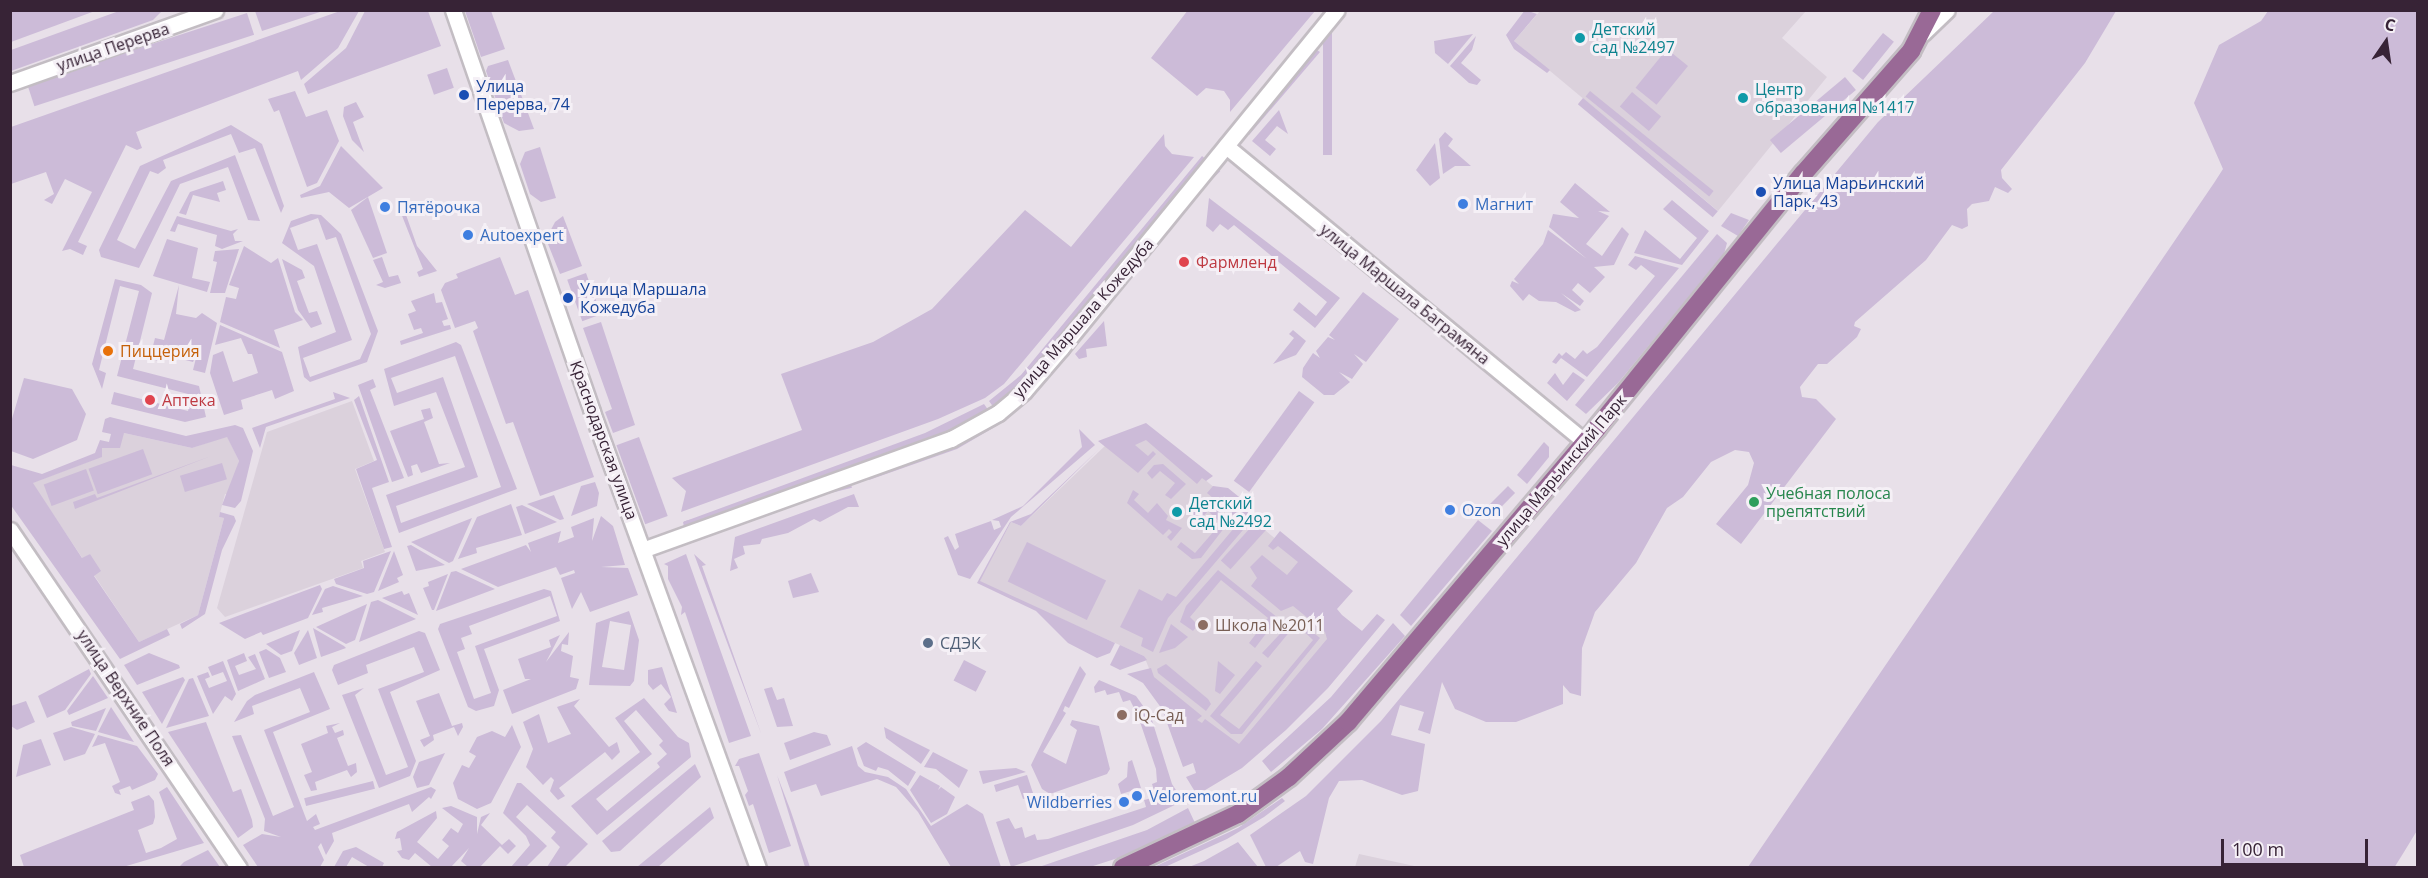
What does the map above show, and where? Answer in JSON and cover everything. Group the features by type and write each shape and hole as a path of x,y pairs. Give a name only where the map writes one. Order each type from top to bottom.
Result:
{"main road":[{"path":"1923,33 1932,10"},
{"name":"улица Марьинский Парк","path":"1123,867 1238,814 1289,777 1348,722 1585,442 1923,33"}],"street":[{"name":"улица Перерва","path":"10,83 216,10"},
{"name":"Краснодарская улица","path":"453,10 592,412 645,549 758,867"},
{"name":"улица Маршала Кожедуба","path":"645,549 951,438 998,413 1024,391 1061,348 1336,10"},
{"name":"улица Марьинский Парк","path":"1923,33 1947,10"},
{"name":"улица Маршала Баграмяна","path":"1226,146 1585,442"},
{"name":"улица Верхние Поля","path":"10,530 239,867"}],"shaded area":[{"path":"11,10 95,10 95,11 11,42"},
{"path":"255,10 323,11 262,31"},
{"path":"343,10 359,11 338,48 301,80 298,71 136,132 142,148 137,150 126,145 78,242 87,246 83,255 70,249 62,251 92,192 65,179 52,204 44,200 54,194 46,172 11,184 11,127"},
{"path":"1188,10 1315,11 1230,112 1230,100 1224,91 1206,88 1197,96 1151,58"},
{"path":"1525,10 1537,14 1514,41 1550,70 1547,73 1514,49 1506,35"},
{"path":"119,11 162,11 153,20 11,71 11,50"},
{"path":"365,11 428,11 441,46 308,94 304,84 346,48"},
{"path":"465,11 491,11 505,49 481,57"},
{"path":"1323,11 1332,11 1332,155 1323,155"},
{"path":"1540,11 1806,11 1782,38 1827,77 1718,211 1514,41"},
{"path":"1994,11 2116,11 2085,63 2001,170 2002,178 2012,189 2008,193 1995,187 1989,201 1972,204 1967,209 1968,226 1962,229 1952,225 1926,260 1855,322 1854,326 1861,329 1857,337 1827,364 1818,364 1800,387 1802,397 1816,399 1836,419 1741,544 1716,524 1748,485 1754,463 1749,452 1735,450 1711,462 1683,497 1667,508 1636,563 1595,612 1582,648 1581,696 1570,693 1563,685 1563,704 1516,722 1486,722 1455,709 1442,682 1430,734 1418,730 1424,712 1400,705 1391,735 1425,744 1418,791 1402,795 1362,780 1339,781 1329,798 1313,864 1305,862 1300,851 1276,867 1266,867 1250,835 1306,796 1381,721 1878,122"},
{"path":"2268,11 2417,11 2418,829 2394,868 1748,867 2223,169 2194,103 2219,45 2261,21"},
{"path":"247,13 254,35 34,106 27,84"},
{"path":"1883,33 1894,42 1863,80 1852,71"},
{"path":"1473,34 1448,64 1435,53 1434,41"},
{"path":"1476,36 1472,50 1461,63 1481,80 1477,85 1469,83 1450,66"},
{"path":"1314,48 1320,52 1249,135 1246,132"},
{"path":"1667,49 1688,66 1657,105 1636,88"},
{"path":"508,60 534,129 519,131 504,123 486,71 488,66"},
{"path":"447,68 454,88 434,95 427,75"},
{"path":"1845,77 1856,90 1781,153 1770,140"},
{"path":"295,91 306,117 327,110 339,141 317,183 307,187 279,110 274,112 268,99"},
{"path":"1590,91 1714,191 1709,197 1586,96"},
{"path":"1632,92 1661,116 1649,131 1620,107"},
{"path":"1583,98 1718,211 1713,217 1578,104"},
{"path":"356,102 364,117 353,122 364,152 352,140 343,116 344,107"},
{"path":"1279,110 1288,134 1277,126 1265,140 1276,149 1270,156 1252,141"},
{"path":"231,125 262,144 284,206 281,213 255,148 239,153 231,134 163,160 166,168 158,174 150,171 117,240 135,249 171,181 235,155 260,221 248,220 228,167 180,184 139,268 101,257 99,250 140,166"},
{"path":"1445,132 1453,139 1448,146 1471,166 1455,166 1443,174 1439,139"},
{"path":"1164,134 1165,146 1172,154 1194,157 1004,384 985,398 938,419 681,512 686,491 672,478 802,430 781,374 873,342 932,309 1025,210 1071,247"},
{"path":"1435,143 1440,178 1430,186 1416,170"},
{"path":"341,146 383,188 349,208 329,192 301,198 300,195 320,186"},
{"path":"540,147 556,198 541,202 530,194 520,164 525,152"},
{"path":"1202,156 1207,160 1051,351 994,408 989,401 1021,375"},
{"path":"1216,167 1220,171 1140,252 1135,248"},
{"path":"223,181 226,190 217,193 220,202 193,195 186,215 179,213 190,192"},
{"path":"1575,183 1610,212 1598,211 1609,216 1586,244 1602,256 1622,227 1629,234 1614,265 1594,267 1605,277 1590,293 1578,283 1572,290 1584,301 1580,306 1561,293 1581,310 1575,312 1556,302 1539,301 1529,294 1523,301 1510,286 1512,281 1519,284 1514,279 1543,244 1548,230 1587,259 1549,227 1553,214 1579,218 1560,202"},
{"path":"368,197 387,253 373,258 351,210"},
{"path":"1209,198 1340,298 1315,328 1293,310 1299,302 1316,316 1327,302 1234,225 1228,230 1220,224 1213,232 1206,226"},
{"path":"1672,200 1709,231 1682,265 1634,253 1645,230 1680,259 1697,238 1663,209"},
{"path":"397,203 405,212 417,246 437,271 419,277 417,272 423,269"},
{"path":"1731,213 1749,220 1738,236 1721,226"},
{"path":"311,214 321,215 341,234 378,331 367,362 310,382 304,377 298,347 336,332 314,266 282,243 291,221","holes":["318,218 326,240 336,237 371,334 360,359 310,377 303,358 352,340 317,244 298,250 290,228"]},
{"path":"177,216 231,231 238,229 233,234 235,241 243,241 222,249 215,246 217,235 178,224 175,232 170,231"},
{"path":"563,216 582,266 560,274 546,239 555,222"},
{"path":"1717,234 1727,243 1724,254 1618,383 1586,414 1575,405"},
{"path":"167,239 198,248 192,278 210,282 207,292 153,276"},
{"path":"244,246 271,263 278,258 295,312 303,320 274,330 280,348 220,322 226,297 236,299 239,288 229,285"},
{"path":"239,249 225,293 210,293 217,262 213,261 215,251"},
{"path":"1635,256 1679,268 1587,377 1561,358 1556,364 1552,362 1559,353 1562,356 1566,352 1575,359 1583,350 1587,354 1597,347 1655,276 1641,265 1636,270 1628,265"},
{"path":"382,257 389,277 398,275 401,283 385,288 376,285 383,282 373,260"},
{"path":"500,257 515,295 528,290 594,477 540,496 513,422 506,424 473,331 478,328 475,321 455,328 441,290 445,283 458,278 456,274"},
{"path":"282,259 302,270 305,278 297,281 309,313 317,311 322,324 311,328 298,310"},
{"path":"586,273 601,314 582,321 567,280"},
{"path":"115,279 141,285 152,293 133,369 199,386 206,417 185,422 111,404 114,392 188,411 192,395 117,376 139,291 120,286 99,370 106,373 102,389 92,364"},
{"path":"179,285 176,314 196,318 202,313 217,323 205,373 193,370 198,350 193,362 162,354 159,361 151,359 168,343 150,358 155,338 164,340"},
{"path":"1363,292 1399,319 1366,362 1354,354 1363,364 1352,379 1339,372 1350,382 1334,395 1324,395 1302,377 1303,368 1313,353 1320,358 1316,351 1328,337 1335,340 1329,335"},
{"path":"434,293 436,303 442,302 448,319 442,321 444,326 450,325 451,329 401,345 400,341 423,333 421,328 414,330 408,314 416,311 411,301"},
{"path":"1104,321 1107,346 1086,349 1087,357 1079,359 1075,354"},
{"path":"601,322 635,425 613,433 605,412 612,409 583,328"},
{"path":"220,325 282,352 294,391 275,399 272,390 241,400 243,409 224,415 210,373 213,355 223,351 233,382 258,373 252,354 248,354 241,338 215,345"},
{"path":"1293,330 1306,341 1296,355 1273,364 1294,338 1289,334"},
{"path":"456,342 461,345 517,489 399,533 386,495 465,467 436,392 394,406 384,369","holes":["455,356 501,487 401,523 396,506 478,477 443,377 397,393 391,378"]},
{"path":"1573,372 1585,380 1567,401 1547,383 1555,373 1563,385"},
{"path":"24,378 72,389 86,414 77,440 33,459 11,451 11,422"},
{"path":"373,379 376,387 370,390 404,478 392,482 358,385"},
{"path":"1299,391 1314,402 1249,492 1234,481"},
{"path":"333,392 350,398 266,427 260,448 252,428 335,399"},
{"path":"359,396 389,482 372,488 392,547 384,549 356,469 377,460 354,400"},
{"path":"352,401 374,461 355,469 385,552 361,561 363,568 225,617 217,608 267,432"},
{"path":"984,404 989,411 964,426 684,527 683,522 925,433"},
{"path":"430,408 433,418 424,422 439,464 450,463 421,473 417,464 411,466 413,475 408,477 390,431 424,419 421,410"},
{"path":"110,417 186,436 235,425 243,428 253,451 241,501 235,508 222,505 239,461 227,437 192,448 124,433 120,448 102,448 102,457 33,483 82,558 90,554 101,571 94,576 139,642 167,629 170,635 120,659 10,504 11,465 42,474 95,453 100,440 109,442 111,434 102,432 105,419"},
{"path":"996,421 998,425 957,449 869,480 866,475"},
{"path":"1146,423 1213,476 1206,481 1202,478 1197,484 1146,440 1135,445 1148,456 1153,451 1156,454 1138,473 1098,441"},
{"path":"1079,429 1095,445 1011,517 970,579 958,575 944,538 948,536 955,550 959,547 955,534 991,521 994,530 1001,527 999,521 992,520 1023,506 1082,447"},
{"path":"124,433 192,448 227,436 239,461 229,495 225,494 219,517 224,518 198,615 139,642 94,575 90,554 83,559 32,483 101,457 102,448"},
{"name":"Школа №2011","path":"1153,436 1310,568 1352,645 1235,759 1181,748 1144,656 979,582 1011,522 1021,526 1107,444"},
{"path":"639,437 668,516 645,524 616,445"},
{"path":"1544,442 1549,447 1549,457 1527,484 1517,475"},
{"path":"143,449 152,474 98,494 88,469"},
{"path":"1099,449 1021,526 1011,522 980,581 1115,643 1110,653 1097,658 1068,643 1036,611 977,583 1010,522 1031,514"},
{"path":"211,456 75,509 73,502 95,494 97,498"},
{"path":"222,463 227,479 185,492 180,476"},
{"path":"1163,464 1186,484 1171,499 1165,495 1175,483 1160,471 1152,479 1147,473 1154,465"},
{"path":"86,469 94,491 52,506 44,484"},
{"path":"850,480 852,488 686,529 684,521"},
{"path":"595,482 599,493 597,506 571,516 581,486"},
{"path":"1213,486 1228,488 1249,505 1254,517 1168,618 1153,652 1141,646 1143,638 1120,627 1139,589 1162,601 1167,593 1176,597 1240,521 1207,493"},
{"path":"1508,486 1515,493 1489,519 1482,512"},
{"path":"1133,490 1139,494 1134,500 1148,513 1157,503 1168,516 1166,520 1182,528 1171,541 1167,537 1172,532 1169,529 1163,535 1127,503"},
{"path":"854,494 859,507 848,507 820,522 814,519 788,533 762,539 760,544 743,546 745,554 734,559 738,568 730,571 735,537"},
{"path":"554,495 564,519 560,520 527,504"},
{"path":"1203,498 1226,517 1228,523 1201,558 1192,559 1177,547 1181,542 1195,553 1221,523 1208,511 1198,522 1193,517 1191,512"},
{"path":"511,504 522,535 476,548 477,553 458,559 477,517"},
{"path":"522,505 557,522 525,534 516,507"},
{"path":"220,512 234,516 236,521 222,550 205,614 182,629 180,624 198,615 224,518 219,517"},
{"path":"601,516 613,526 625,565 601,567 628,568 638,595 590,612 581,592 572,609 561,578 575,573 574,570 560,575 556,567 498,587 461,569 526,545 531,552 528,543 561,531 558,543 574,537 571,527 594,518 592,541"},
{"path":"1261,516 1271,525 1231,569 1221,561"},
{"path":"472,518 453,561 449,563 411,542"},
{"path":"1478,520 1492,531 1411,626 1400,615"},
{"path":"1280,531 1353,591 1337,609 1342,615 1362,631 1377,614 1385,620 1328,688 1286,730 1242,768 1197,795 1186,777 1196,773 1193,763 1183,767 1162,709 1143,683 1127,674 1151,668 1154,677 1202,716 1197,720 1202,723 1205,719 1239,744 1327,639 1325,632 1293,606 1281,611 1251,586 1257,578 1250,567 1262,555 1287,575 1298,562 1278,546 1273,550 1268,546"},
{"path":"1027,542 1106,581 1087,620 1008,582"},
{"path":"411,545 445,565 416,571 407,546"},
{"path":"391,551 374,592 367,594 336,584 334,579 364,568 363,561"},
{"path":"394,551 403,575 397,578 399,582 378,591"},
{"path":"686,554 751,736 729,743 685,612 681,615 682,607 668,579 668,566 664,564"},
{"path":"694,554 706,565 702,566 762,736"},
{"path":"1218,570 1278,618 1255,648 1249,643 1268,618 1221,580 1190,617 1198,625 1193,631 1180,622 1186,606"},
{"path":"456,571 495,589 436,611 451,572"},
{"path":"811,573 819,592 793,598 788,581"},
{"path":"448,574 434,610 432,610 423,588 429,586 428,582"},
{"path":"320,585 322,589 308,618 263,635 261,632 245,639 219,623"},
{"path":"333,586 363,596 322,608 323,612 312,615 325,589"},
{"path":"544,589 551,591 560,621 484,649 499,690 494,706 476,711 468,707 438,629 440,624","holes":["550,596 557,616 475,646 491,693 474,699 457,652 465,649 461,638 472,634 469,626"]},
{"path":"402,591 404,595 409,593 418,615 382,598"},
{"path":"378,600 416,619 359,642 371,602"},
{"path":"367,604 355,640 346,644 316,627"},
{"path":"629,611 639,640 634,681 630,686 589,685 596,623","holes":["610,621 631,625 624,670 602,667"]},
{"path":"1295,618 1320,638 1242,734 1231,734 1210,716 1256,661 1262,666 1220,715 1239,729 1313,640 1296,624 1268,658 1262,653"},
{"path":"1393,623 1405,636 1322,729 1271,772 1262,761 1331,697"},
{"path":"1171,624 1188,637 1175,648 1159,653"},
{"path":"313,628 344,646 346,648 321,657"},
{"path":"300,630 292,651 281,655 266,644"},
{"path":"308,630 317,658 299,665 294,653"},
{"path":"419,631 425,633 440,670 390,692 416,761 410,776 379,788 342,695 364,688 355,695 386,775 408,767 378,689 424,672 414,647 366,665 368,673 338,685 332,670 334,665"},
{"path":"569,632 568,645 562,644 561,651 573,656 570,677 579,679 576,689 512,714 503,690 531,679 525,679 518,659 551,647 549,640 560,635 546,662"},
{"path":"1120,645 1144,656 1147,660 1120,670 1110,665"},
{"path":"266,649 280,658 286,672 269,678 259,652"},
{"path":"149,653 179,665 180,668 137,685 124,665"},
{"path":"244,653 247,661 235,666 239,675 256,669 248,657 255,654 265,679 238,691 227,660"},
{"path":"964,660 986,671 976,692 954,680"},
{"path":"223,661 236,694 232,701 225,696 213,714 197,676 208,672 210,677 205,679 209,688 227,681 223,672 212,676 208,667"},
{"path":"1218,661 1235,675 1220,694 1215,691"},
{"path":"1166,664 1208,699 1211,704 1206,711 1158,673 1157,669"},
{"path":"1080,666 1086,674 1069,708 1065,706 1063,711 1066,713 1043,752 1066,764 1077,730 1070,725 1072,720 1099,726 1110,769 1107,774 1050,794 1042,789 1031,765"},
{"path":"662,667 677,713 669,711 664,704 671,697 661,684 653,690 648,684 648,670"},
{"path":"89,669 91,674 65,710 47,718 38,696"},
{"path":"314,672 330,709 273,732 307,821 316,814 320,824 313,827 315,830 431,787 436,790 431,799 429,797 412,812 409,804 332,833 334,841 326,855 321,843 318,847 324,860 320,867 258,867 243,845 262,834 281,837 264,831 265,819 232,736 241,735 273,816 294,807 264,730 310,712 300,688 252,706 254,714 234,722 247,701 255,695"},
{"path":"93,676 108,698 69,715 67,711"},
{"path":"183,677 185,680 162,724 142,692"},
{"path":"193,678 209,716 166,728 189,679"},
{"path":"1099,680 1136,696 1151,717 1172,784 1183,801 1133,825 1011,867 996,822 1009,818 1015,829 1022,827 1025,838 1035,834 1037,840 1048,839 1146,807 1144,800 1156,797 1152,784 1157,782 1156,769 1138,716 1130,700 1123,702 1119,692 1107,695 1105,690 1095,693 1094,687"},
{"path":"772,687 777,700 784,698 793,726 777,727 764,689"},
{"path":"439,693 452,726 462,723 463,727 458,736 454,727 433,735 434,740 424,747 420,740 430,736 416,701"},
{"path":"644,698 678,737 689,743 691,757 597,835 571,806 640,752 615,718","holes":["636,710 663,741 659,745 667,754 657,763 660,767 607,811 596,799 652,754 624,721"]},
{"path":"580,699 574,706 609,747 617,742 620,752 612,760 605,752 559,788 565,796 558,800 550,791 554,780 551,777 543,785 526,767 533,749 523,722 539,714 548,743 571,734 557,707"},
{"path":"26,701 35,722 17,730 11,726 11,706"},
{"path":"111,707 134,742 98,732"},
{"path":"106,708 96,731 72,726 71,722"},
{"path":"206,722 233,792 241,789 252,820 253,827 238,838 168,732"},
{"path":"340,723 332,727 335,733 343,730 344,735 337,738 348,766 356,763 357,772 351,777 347,770 315,782 317,790 311,791 304,775 312,772 301,744 328,733 326,726"},
{"path":"512,725 521,747 491,803 477,809 458,799 453,783 462,765 469,768 476,756 469,752 477,737 492,731 505,737"},
{"path":"71,727 95,734 85,754 64,761 53,733"},
{"path":"884,727 930,750 921,764 886,738"},
{"path":"814,732 827,735 831,745 790,760 784,743"},
{"path":"98,735 137,746 158,774 155,780 132,790 130,786 119,790 121,795 115,793 112,786 120,782 105,743 92,747"},
{"path":"41,739 51,765 16,777 23,745"},
{"path":"866,742 916,772 908,786 888,770 878,767 876,771 864,766 857,748"},
{"path":"852,746 858,766 865,772 888,777 906,789 931,826 967,804 983,814 1001,867 951,867 918,812 896,787 877,779 821,796 816,784 791,792 784,772"},
{"path":"933,752 968,770 959,788 936,769 924,767"},
{"path":"445,753 429,785 417,788 413,777 419,762"},
{"path":"759,753 791,846 769,853 753,804 749,806 745,795 748,791 739,766 735,766 739,759"},
{"path":"1132,760 1141,788 1121,794 1118,784 1127,777 1128,762"},
{"path":"695,764 701,777 620,851 611,852 602,841"},
{"path":"1016,768 1026,772 983,784 979,771"},
{"path":"777,775 790,809 810,867 805,867"},
{"path":"920,775 940,786 938,790 941,787 955,797 947,814 931,823 910,790"},
{"path":"1027,775 1034,796 1023,799 1018,785 996,792 994,785"},
{"path":"373,781 375,789 306,806 304,798"},
{"path":"517,783 521,783 588,844 565,867 547,867 560,847 551,838 556,832 527,805 516,817 547,846 526,867 511,867 530,845 526,836 503,813"},
{"path":"167,787 204,843 123,867 24,867 20,855 134,810 131,802 149,795 154,801 153,824 138,830 146,853 161,848 177,839 159,792"},
{"path":"1282,798 1285,801 1264,817 1227,839 1165,867 1154,867 1238,828"},
{"path":"451,806 477,817 477,834 481,817 490,813 481,825 502,845 509,839 516,846 508,854 500,846 480,867 468,867 461,861 469,848 451,867 432,867 415,853 409,860 402,858 397,851 402,850 400,838 395,839 397,832 436,811 437,818 417,842 438,859 449,846 442,840 451,828 458,833 463,824 442,808"},
{"path":"710,807 714,818 658,867 637,867"},
{"path":"1188,808 1195,823 1118,858 1090,867 1039,867 1147,830"},
{"path":"1238,842 1258,867 1189,867 1204,861"},
{"path":"356,847 384,863 382,867 369,867 352,857 346,867 334,867 343,851"},
{"path":"208,850 220,867 179,867 184,862"},
{"path":"1359,854 1419,867 1355,867"}],"place":[{"name":"Детский сад №2497","path":"1580,38"},
{"name":"Улица Перерва, 74","path":"464,95"},
{"name":"Центр образования №1417","path":"1743,98"},
{"name":"Улица Марьинский Парк, 43","path":"1761,192"},
{"name":"Магнит","path":"1463,204"},
{"name":"Пятёрочка","path":"385,207"},
{"name":"Autoexpert","path":"468,235"},
{"name":"Фармленд","path":"1184,262"},
{"name":"Улица Маршала Кожедуба","path":"568,298"},
{"name":"Пиццерия","path":"108,351"},
{"name":"Аптека","path":"150,400"},
{"name":"Учебная полоса препятствий","path":"1754,502"},
{"name":"Ozon","path":"1450,510"},
{"name":"Детский сад №2492","path":"1177,512"},
{"name":"Школа №2011","path":"1203,625"},
{"name":"СДЭК","path":"928,643"},
{"name":"iQ-Сад","path":"1122,715"},
{"name":"Veloremont.ru","path":"1137,796"},
{"name":"Wildberries","path":"1124,802"}]}
